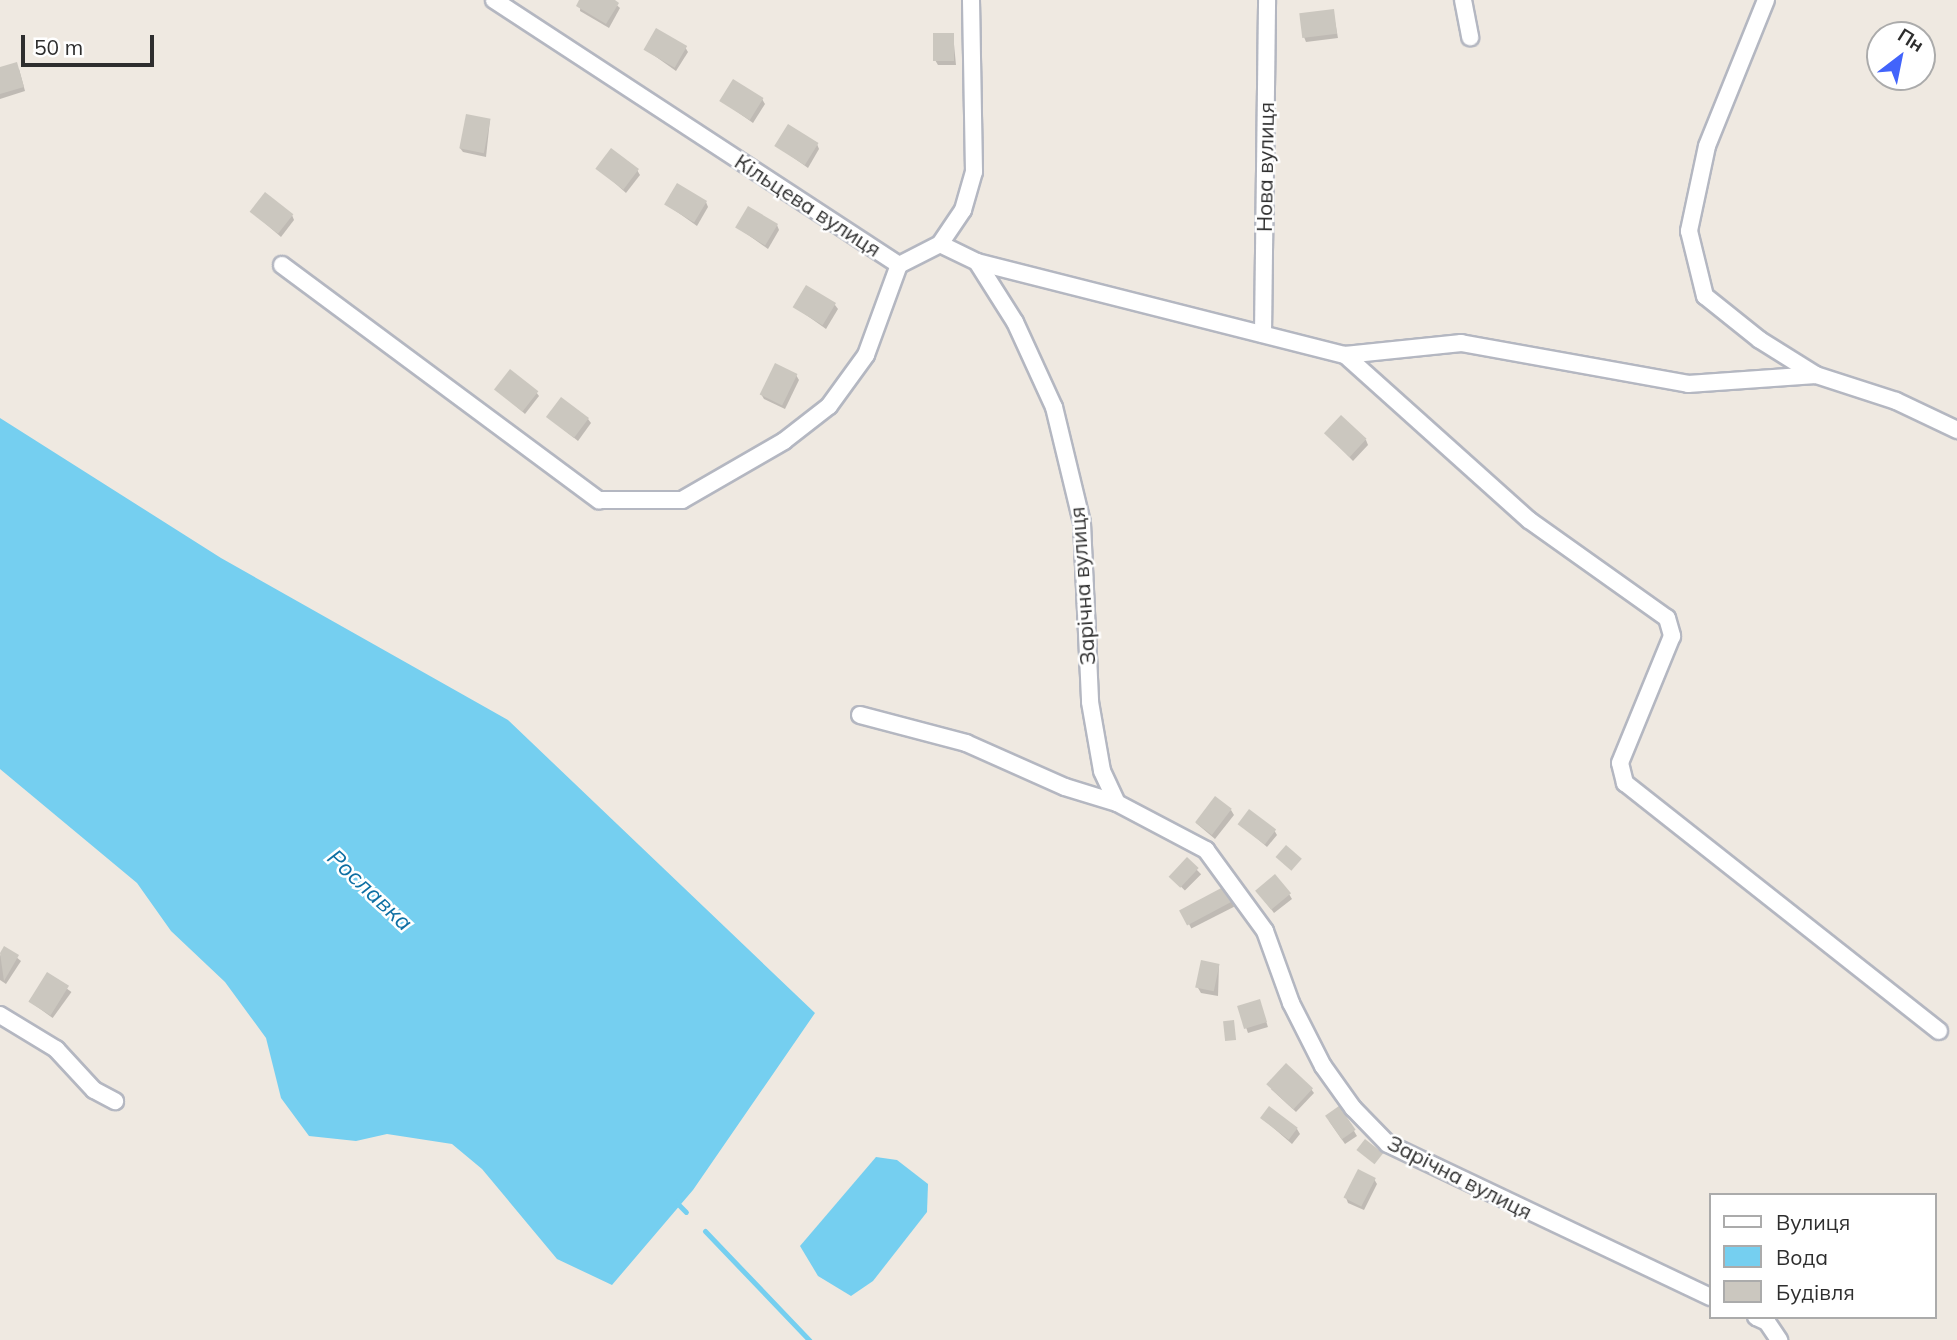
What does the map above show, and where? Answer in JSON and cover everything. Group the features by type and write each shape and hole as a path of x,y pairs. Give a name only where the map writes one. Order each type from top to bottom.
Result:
{"street":[{"name":"Кільцева вулиця","path":"282,265 599,500 682,500 784,441 829,406 866,355 899,265 494,0"},
{"path":"899,265 940,244 963,210 974,172 971,0"},
{"name":"Нова вулиця","path":"1263,334 1268,0"},
{"path":"1463,0 1470,37"},
{"path":"1766,0 1707,146 1689,231 1705,296 1760,340 1816,375 1896,401 1957,430"},
{"path":"940,244 977,262 1345,355 1461,343 1688,384 1816,375"},
{"name":"Зарічна вулиця","path":"977,262 1015,322 1054,407 1082,523 1090,702 1102,771 1117,803"},
{"path":"1345,355 1530,520 1667,618 1672,636 1620,764 1625,783 1939,1031"},
{"name":"Зарічна вулиця","path":"860,715 966,743 1065,787 1117,803 1206,850 1265,931 1291,1003 1323,1066 1353,1108 1388,1144 1708,1296"},
{"path":"0,1015 56,1049 94,1090 115,1101"},
{"path":"1760,1319 1767,1322 1779,1340"}],"water":[{"path":"0,418 221,558 508,720 815,1013 693,1190 612,1285 557,1259 482,1169 452,1144 387,1134 356,1141 309,1136 281,1098 266,1038 225,982 171,931 137,883 0,769"},
{"path":"876,1157 897,1160 928,1184 927,1212 873,1281 851,1296 818,1276 800,1246"}],"building":[{"path":"579,0 615,0 619,3 606,24 576,6"},
{"path":"1334,9 1337,34 1302,38 1299,13"},
{"path":"656,28 687,46 675,68 644,50"},
{"path":"933,33 954,33 954,61 933,61"},
{"path":"17,62 24,87 0,94 0,67"},
{"path":"733,79 764,98 750,120 719,101"},
{"path":"466,114 491,119 484,153 459,148"},
{"path":"788,124 819,143 805,165 774,146"},
{"path":"611,148 639,169 623,190 595,169"},
{"path":"677,183 707,201 694,222 664,204"},
{"path":"265,192 293,214 278,234 250,212"},
{"path":"748,206 778,224 765,245 735,227"},
{"path":"806,285 836,303 823,325 793,307"},
{"path":"775,363 797,374 782,405 760,394"},
{"path":"510,369 538,391 522,412 494,389"},
{"path":"561,397 589,418 574,438 546,417"},
{"path":"1341,415 1367,439 1350,457 1324,433"},
{"path":"1215,796 1232,809 1212,835 1195,822"},
{"path":"1249,809 1276,829 1265,845 1238,824"},
{"path":"1286,845 1302,859 1291,871 1276,857"},
{"path":"1187,857 1199,868 1180,888 1169,877"},
{"path":"1275,874 1291,893 1271,910 1255,891"},
{"path":"1225,886 1233,901 1187,925 1179,910"},
{"path":"4,946 19,955 4,981 0,953"},
{"path":"1201,960 1220,964 1214,991 1195,987"},
{"path":"47,972 69,986 51,1015 28,1002"},
{"path":"1260,999 1267,1022 1244,1029 1237,1006"},
{"path":"1234,1020 1236,1040 1225,1041 1223,1021"},
{"path":"1286,1063 1313,1088 1293,1109 1266,1084"},
{"path":"1269,1106 1298,1128 1289,1140 1260,1118"},
{"path":"1339,1106 1356,1130 1342,1140 1325,1116"},
{"path":"1365,1139 1383,1153 1375,1164 1356,1150"},
{"path":"1358,1169 1376,1178 1361,1207 1343,1198"}],"waterway":[{"path":"676,1202 686,1212"},
{"name":"Рославка","path":"705,1231 809,1340"}]}
